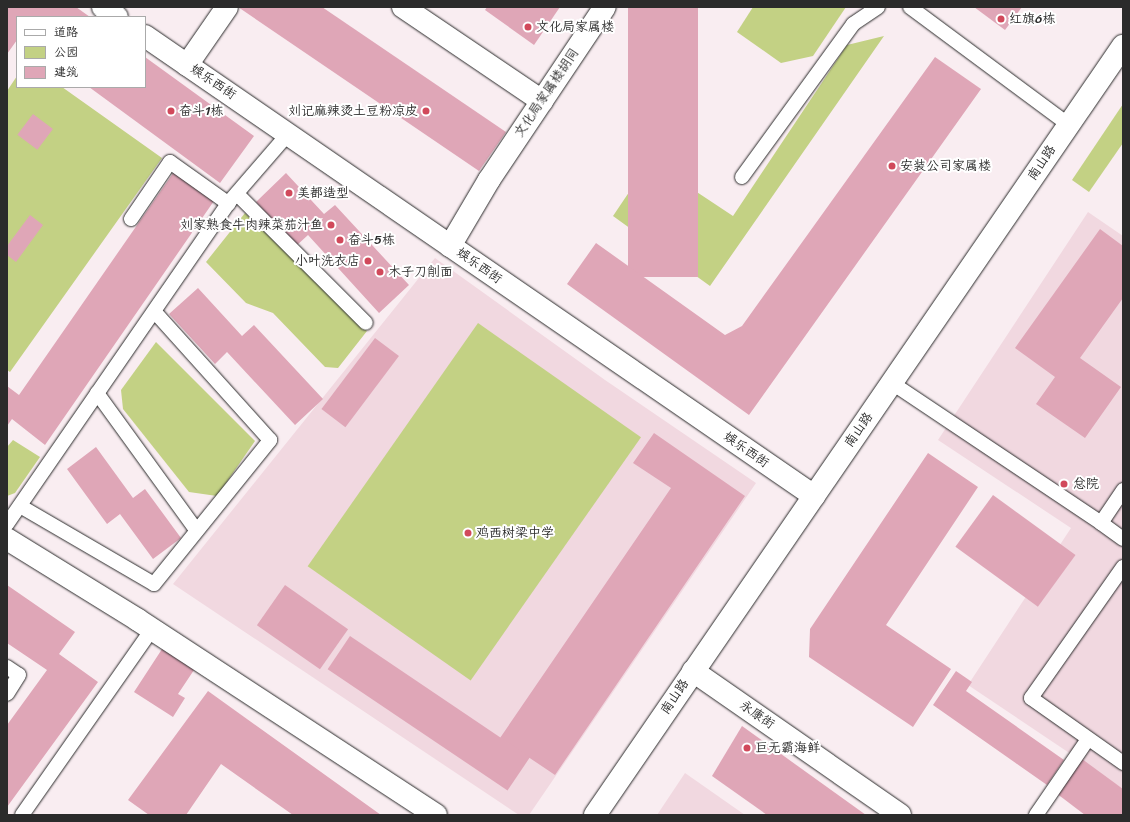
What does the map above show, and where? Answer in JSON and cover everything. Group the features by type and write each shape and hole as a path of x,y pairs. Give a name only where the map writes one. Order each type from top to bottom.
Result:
{"street":[{"path":"103,7 116,16"},
{"path":"187,65 227,7"},
{"path":"403,7 542,101"},
{"name":"文化局家属楼胡同","path":"450,246 489,180 605,7"},
{"name":"娱乐西街","path":"146,37 814,496"},
{"name":"南山路","path":"595,815 1123,46"},
{"path":"7,540 152,629 436,815"},
{"name":"永康街","path":"693,671 900,815"}],"lane":[{"path":"742,177 853,24 878,7"},
{"path":"910,7 1069,125"},
{"path":"7,524 233,199 288,134"},
{"path":"131,219 170,162 233,199 366,323"},
{"path":"20,506 154,584 270,440 154,311"},
{"path":"892,383 1123,539"},
{"path":"98,393 196,531"},
{"path":"1101,524 1118,503 1123,490"},
{"path":"1123,567 1031,698 1123,764"},
{"path":"22,815 152,629"},
{"path":"7,667 19,674 7,694"},
{"path":"1036,815 1088,739"}],"shaded area":[{"name":"总院","path":"1088,212 1123,236 1123,789 968,685 1071,528 938,440"},
{"name":"鸡西树梁中学","path":"435,258 605,380 756,483 529,815 519,815 173,584"},
{"path":"685,773 745,815 657,815"}],"green space":[{"path":"753,7 846,7 813,56 781,63 737,32"},
{"path":"884,36 710,286 613,216 650,161 733,216 847,45"},
{"path":"16,78 16,88 63,88 162,158 10,372 7,370 7,91"},
{"path":"1123,104 1123,143 1089,192 1072,180"},
{"path":"245,213 367,331 338,368 325,367 273,313 246,303 206,262"},
{"path":"478,323 641,437 471,680 308,566"},
{"path":"156,342 255,441 217,496 189,492 123,409 121,390"},
{"path":"13,440 40,457 15,493 7,496 7,447"}],"building":[{"path":"7,7 76,7 89,16 16,16 16,41 7,54"},
{"path":"238,7 322,7 506,132 479,171"},
{"name":"文化局家属楼","path":"487,7 560,7 534,45 485,10"},
{"path":"628,7 698,7 698,277 628,277"},
{"name":"红旗6栋","path":"974,7 1022,7 1005,30"},
{"name":"安装公司家属楼","path":"935,57 981,89 749,415 567,284 596,243 725,335 742,326"},
{"name":"奋斗1栋","path":"146,58 254,136 220,183 90,88 146,88"},
{"path":"33,114 53,129 37,150 17,135"},
{"path":"176,169 216,198 45,445 12,419 7,426 7,386 19,395"},
{"name":"奋斗5栋","path":"286,173 324,214 335,205 409,285 379,313 308,235 296,246 256,202"},
{"path":"30,215 43,225 16,262 7,255 7,246"},
{"path":"1100,229 1123,246 1123,298 1080,358 1121,387 1085,438 1036,404 1055,377 1015,348"},
{"path":"198,288 242,336 254,325 323,399 295,425 227,352 215,364 169,314"},
{"path":"375,338 399,356 345,427 321,409"},
{"path":"654,433 745,496 555,775 500,738 671,488 633,463"},
{"path":"96,447 133,498 145,489 181,538 153,559 120,514 107,524 67,469"},
{"path":"928,453 978,487 886,625 951,669 913,727 809,657 810,629"},
{"path":"993,495 1076,555 1038,607 955,547"},
{"path":"7,585 75,632 59,654 98,682 7,807 7,725 47,670 7,643"},
{"path":"285,585 348,629 320,669 257,625"},
{"path":"350,636 530,757 508,791 328,669"},
{"path":"164,646 196,667 178,694 185,698 173,717 134,692"},
{"path":"956,671 972,682 966,691 1064,760 1047,785 933,705"},
{"path":"208,691 381,815 293,815 221,764 186,815 149,815 128,800"},
{"path":"742,726 866,815 767,815 712,776"},
{"path":"1082,759 1123,789 1123,815 1085,815 1056,793"}],"place":[{"name":"红旗6栋","path":"1001,19"},
{"name":"文化局家属楼","path":"528,27"},
{"name":"奋斗1栋","path":"171,111"},
{"name":"刘记麻辣烫土豆粉凉皮","path":"426,111"},
{"name":"安装公司家属楼","path":"892,166"},
{"name":"美都造型","path":"289,193"},
{"name":"刘家熟食牛肉辣菜茄汁鱼","path":"331,225"},
{"name":"奋斗5栋","path":"340,240"},
{"name":"小叶洗衣店","path":"368,261"},
{"name":"木子刀削面","path":"380,272"},
{"name":"总院","path":"1064,484"},
{"name":"鸡西树梁中学","path":"468,533"},
{"name":"巨无霸海鲜","path":"747,748"}]}
